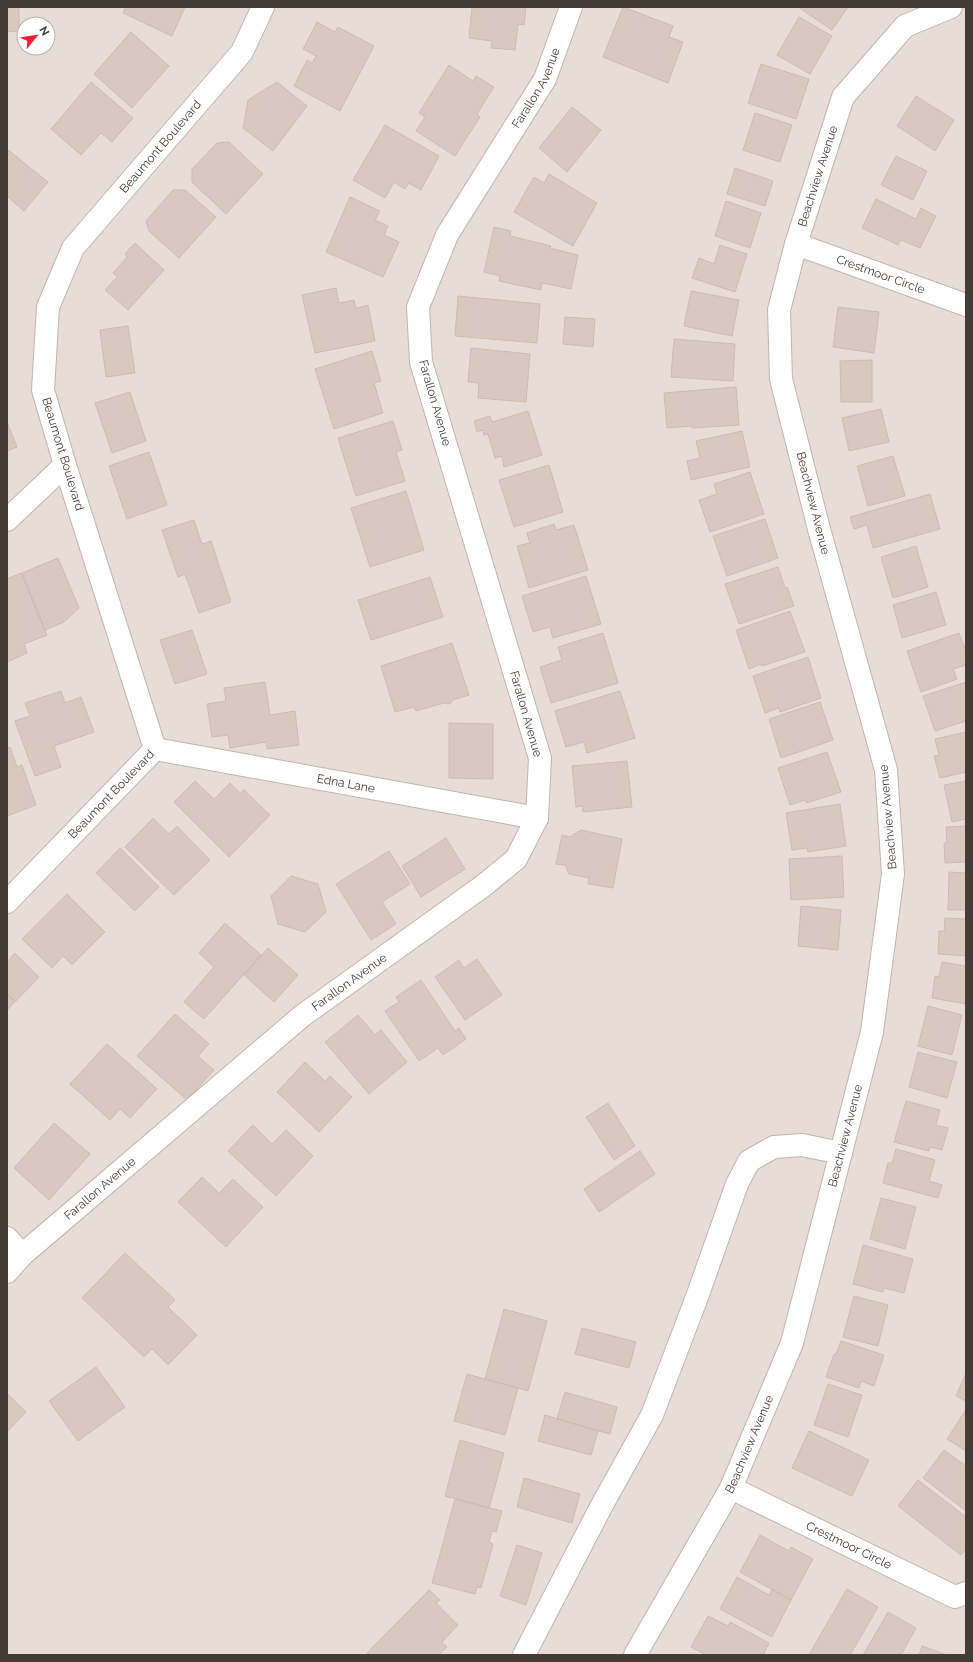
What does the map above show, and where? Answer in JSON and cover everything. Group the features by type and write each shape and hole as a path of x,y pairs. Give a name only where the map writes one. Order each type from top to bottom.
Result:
{"street":[{"name":"Beaumont Boulevard","path":"7,902 155,749 65,465 43,390 48,307 73,248 242,52 263,7"},
{"name":"Farallon Avenue","path":"7,1272 22,1255 302,1016 483,886 516,859 537,818 540,758 421,362 418,307 447,236 545,79 571,7"},
{"name":"Beachview Avenue","path":"635,1655 731,1488 792,1343 872,1032 893,874 886,770 819,530 781,379 779,310 796,244 843,97 905,26 951,7"},
{"name":"Crestmoor Circle","path":"796,244 966,305"},
{"path":"7,520 65,465"},
{"name":"Edna Lane","path":"155,749 537,818"},
{"path":"524,1655 602,1505 652,1414 697,1297 737,1184 749,1160 774,1147 802,1145 841,1153"},
{"path":"7,1238 22,1255"},
{"name":"Crestmoor Circle","path":"731,1488 955,1597 966,1593"}],"shaded area":[{"path":"7,7 966,7 966,1655 7,1655"}],"building":[{"path":"7,7 19,7 19,16 16,16 16,32 7,31"},
{"path":"126,7 185,7 172,36 123,13"},
{"path":"472,7 526,7 524,25 518,24 515,50 491,48 492,41 469,38"},
{"path":"623,7 673,26 669,37 683,42 668,83 603,57"},
{"path":"798,7 848,7 832,30"},
{"path":"799,17 832,36 810,74 777,55"},
{"path":"317,22 335,32 338,27 374,46 340,111 294,86 307,60 312,63 316,56 303,49"},
{"path":"131,32 169,66 132,108 94,74"},
{"path":"761,64 809,79 796,119 748,103"},
{"path":"449,65 473,81 476,76 494,87 477,114 480,117 455,156 416,131 425,117 419,113"},
{"path":"91,82 133,118 112,142 101,133 81,155 51,129"},
{"path":"277,82 307,106 273,151 243,128 248,100"},
{"path":"916,96 954,120 935,151 897,126"},
{"path":"572,107 601,130 567,172 539,148"},
{"path":"755,113 792,125 780,162 743,150"},
{"path":"385,125 439,156 421,190 409,183 405,189 394,182 385,198 353,180"},
{"path":"229,142 263,174 226,214 192,182 192,169 217,143"},
{"path":"7,149 48,182 24,211 7,196"},
{"path":"896,156 927,171 913,200 881,185"},
{"path":"735,168 773,181 765,206 727,194"},
{"path":"549,174 597,203 573,246 514,212 534,177 544,183"},
{"path":"173,190 185,190 216,217 179,258 149,231 146,221"},
{"path":"350,197 380,211 375,220 388,226 384,235 399,242 383,277 326,252"},
{"path":"876,199 916,219 921,208 936,216 920,248 901,240 898,245 862,228"},
{"path":"726,201 761,213 750,248 715,236"},
{"path":"494,227 511,231 510,236 551,246 550,248 578,255 571,289 542,283 541,290 499,281 500,276 484,272"},
{"path":"135,243 164,270 128,310 105,290 117,277 113,273 127,257 125,254"},
{"path":"720,245 747,254 735,292 692,278 699,258 714,264"},
{"path":"336,288 339,303 354,300 356,308 368,305 375,341 315,353 302,295"},
{"path":"691,291 739,300 732,336 684,326"},
{"path":"458,296 540,304 537,343 455,336"},
{"path":"838,307 879,312 874,353 833,347"},
{"path":"565,317 595,319 593,347 563,344"},
{"path":"128,326 135,373 106,377 100,330"},
{"path":"674,339 735,344 733,381 671,377"},
{"path":"471,348 530,354 526,402 478,398 479,383 468,382"},
{"path":"372,351 381,381 374,383 383,413 334,429 315,369"},
{"path":"872,360 872,402 841,402 840,361"},
{"path":"736,387 739,425 667,428 664,393"},
{"path":"130,392 146,441 112,453 95,403"},
{"path":"881,409 889,442 849,451 842,418"},
{"path":"528,411 542,455 504,467 502,456 495,458 488,434 484,435 483,430 477,432 474,421 490,416 492,422"},
{"path":"393,421 402,450 396,452 405,481 356,496 338,438"},
{"path":"7,422 17,447 7,451"},
{"path":"742,431 750,467 691,480 687,461 700,458 696,441"},
{"path":"149,452 167,505 127,519 109,466"},
{"path":"893,456 905,496 868,506 857,466"},
{"path":"549,465 563,512 514,527 499,480"},
{"path":"750,472 764,514 710,532 699,500 717,494 714,484"},
{"path":"406,491 424,550 370,567 351,508"},
{"path":"930,494 940,529 873,548 867,525 854,529 850,517"},
{"path":"765,519 778,558 727,576 713,536"},
{"path":"194,520 202,544 211,541 231,602 199,613 185,574 178,577 162,530"},
{"path":"554,524 556,530 574,525 588,570 529,588 517,546 530,543 527,533"},
{"path":"916,546 928,587 893,598 881,557"},
{"path":"58,558 79,608 64,622 45,630 22,573"},
{"path":"778,567 785,588 787,587 794,606 739,624 725,584"},
{"path":"21,573 47,635 24,644 27,653 7,662 7,579"},
{"path":"586,576 601,624 553,638 550,627 533,632 522,596"},
{"path":"430,577 443,617 371,640 358,600"},
{"path":"936,592 946,625 902,638 893,605"},
{"path":"790,611 805,652 762,666 761,664 749,669 736,630"},
{"path":"192,630 207,674 175,684 160,640"},
{"path":"603,633 618,683 551,703 540,667 562,660 558,647"},
{"path":"959,633 966,651 966,665 953,669 957,679 921,692 907,651"},
{"path":"452,643 469,695 453,700 450,704 444,703 416,711 414,707 395,712 381,666"},
{"path":"808,657 821,698 780,712 779,708 765,713 753,676"},
{"path":"265,682 270,715 295,711 299,745 267,749 266,742 230,748 228,735 212,737 207,704 226,701 224,688"},
{"path":"966,682 966,721 935,731 923,696"},
{"path":"61,691 65,703 81,697 94,732 54,746 61,767 35,776 15,721 30,716 25,703"},
{"path":"620,691 635,738 587,753 584,742 566,747 555,711"},
{"path":"820,702 833,740 781,758 769,719"},
{"path":"449,723 493,724 493,779 449,778"},
{"path":"966,732 966,772 940,778 934,756 939,755 935,739"},
{"path":"10,747 17,767 22,765 36,805 7,816 7,748"},
{"path":"827,752 841,792 806,803 805,800 790,805 778,768"},
{"path":"627,761 632,807 583,812 583,806 576,807 572,766"},
{"path":"195,781 214,799 230,783 240,793 244,790 270,815 229,857 174,802"},
{"path":"966,781 966,819 952,822 944,785"},
{"path":"840,804 846,846 808,852 807,848 792,850 786,813"},
{"path":"153,818 169,834 177,826 210,860 174,895 125,847"},
{"path":"966,826 966,862 945,863 944,843 947,843 946,827"},
{"path":"581,830 622,839 613,888 588,884 589,878 569,874 565,865 556,864 562,835 570,837"},
{"path":"446,838 465,869 421,897 402,866"},
{"path":"120,848 159,887 135,911 96,873"},
{"path":"389,851 410,884 382,902 396,924 371,940 336,884"},
{"path":"842,856 844,897 791,900 789,859"},
{"path":"949,872 966,873 966,910 948,910"},
{"path":"291,876 318,884 326,912 305,932 278,924 271,896"},
{"path":"67,894 105,932 72,965 63,956 52,968 22,939"},
{"path":"801,906 841,910 838,950 798,946"},
{"path":"945,918 966,919 966,956 938,954 939,931 944,931"},
{"path":"225,923 261,955 204,1019 184,1002 214,967 199,953"},
{"path":"268,948 298,975 274,1002 244,975"},
{"path":"15,953 39,977 15,1002 7,993 7,962"},
{"path":"477,959 502,995 465,1020 435,977 459,960 464,968"},
{"path":"942,962 966,966 966,1004 932,998 935,976 939,977"},
{"path":"421,980 455,1031 459,1028 466,1039 443,1055 438,1048 419,1061 385,1011 399,1002 396,997"},
{"path":"7,993 15,1002 7,1010"},
{"path":"928,1006 962,1015 952,1055 918,1046"},
{"path":"175,1014 209,1044 198,1056 214,1070 187,1100 137,1056"},
{"path":"358,1015 375,1035 381,1030 407,1062 369,1094 325,1042"},
{"path":"107,1044 157,1089 130,1118 120,1109 110,1120 70,1084"},
{"path":"918,1052 957,1062 947,1098 909,1087"},
{"path":"305,1062 325,1081 330,1076 352,1097 319,1132 277,1092"},
{"path":"906,1101 940,1110 936,1125 948,1128 942,1150 930,1147 929,1151 894,1142"},
{"path":"608,1103 635,1146 614,1160 586,1117"},
{"path":"54,1123 90,1154 49,1200 14,1168"},
{"path":"253,1125 272,1144 286,1130 313,1156 276,1196 228,1151"},
{"path":"896,1149 935,1160 929,1181 942,1185 938,1198 883,1183 888,1163 892,1163"},
{"path":"640,1151 655,1174 599,1212 584,1189"},
{"path":"202,1177 219,1193 233,1179 263,1207 226,1247 178,1202"},
{"path":"881,1198 916,1207 905,1249 870,1239"},
{"path":"863,1245 913,1259 904,1293 884,1288 883,1292 853,1284"},
{"path":"125,1253 175,1300 168,1307 197,1335 168,1365 152,1349 144,1357 82,1298"},
{"path":"854,1296 888,1305 878,1346 843,1337"},
{"path":"504,1309 547,1321 528,1391 485,1379"},
{"path":"582,1328 636,1342 629,1368 575,1354"},
{"path":"841,1341 884,1355 874,1386 861,1381 859,1388 826,1377 834,1354 836,1354"},
{"path":"96,1367 125,1407 78,1441 49,1401"},
{"path":"966,1373 966,1401 956,1396"},
{"path":"467,1374 518,1388 505,1435 454,1421"},
{"path":"828,1384 862,1395 848,1437 814,1425"},
{"path":"565,1392 617,1407 610,1434 557,1419"},
{"path":"7,1393 26,1412 7,1432"},
{"path":"965,1411 966,1412 966,1451 947,1439"},
{"path":"545,1415 598,1431 591,1455 538,1441"},
{"path":"809,1431 869,1460 852,1496 792,1468"},
{"path":"460,1440 504,1453 489,1508 445,1496"},
{"path":"944,1450 966,1466 966,1511 923,1478"},
{"path":"524,1478 580,1494 572,1523 517,1507"},
{"path":"918,1480 966,1517 966,1549 961,1555 898,1506"},
{"path":"455,1499 502,1511 496,1532 492,1531 489,1542 493,1544 481,1588 477,1587 475,1594 432,1583"},
{"path":"760,1535 789,1551 791,1547 813,1559 791,1600 740,1572"},
{"path":"517,1545 542,1553 526,1605 500,1596"},
{"path":"737,1577 769,1595 772,1589 791,1600 772,1637 720,1609"},
{"path":"847,1589 878,1607 850,1655 814,1655 810,1653"},
{"path":"429,1590 440,1600 436,1603 458,1625 442,1642 447,1647 439,1655 370,1655 367,1653"},
{"path":"888,1612 916,1628 901,1655 863,1655"},
{"path":"708,1616 728,1626 730,1622 769,1643 763,1655 706,1655 691,1647"},
{"path":"922,1646 947,1655 919,1655"}]}
